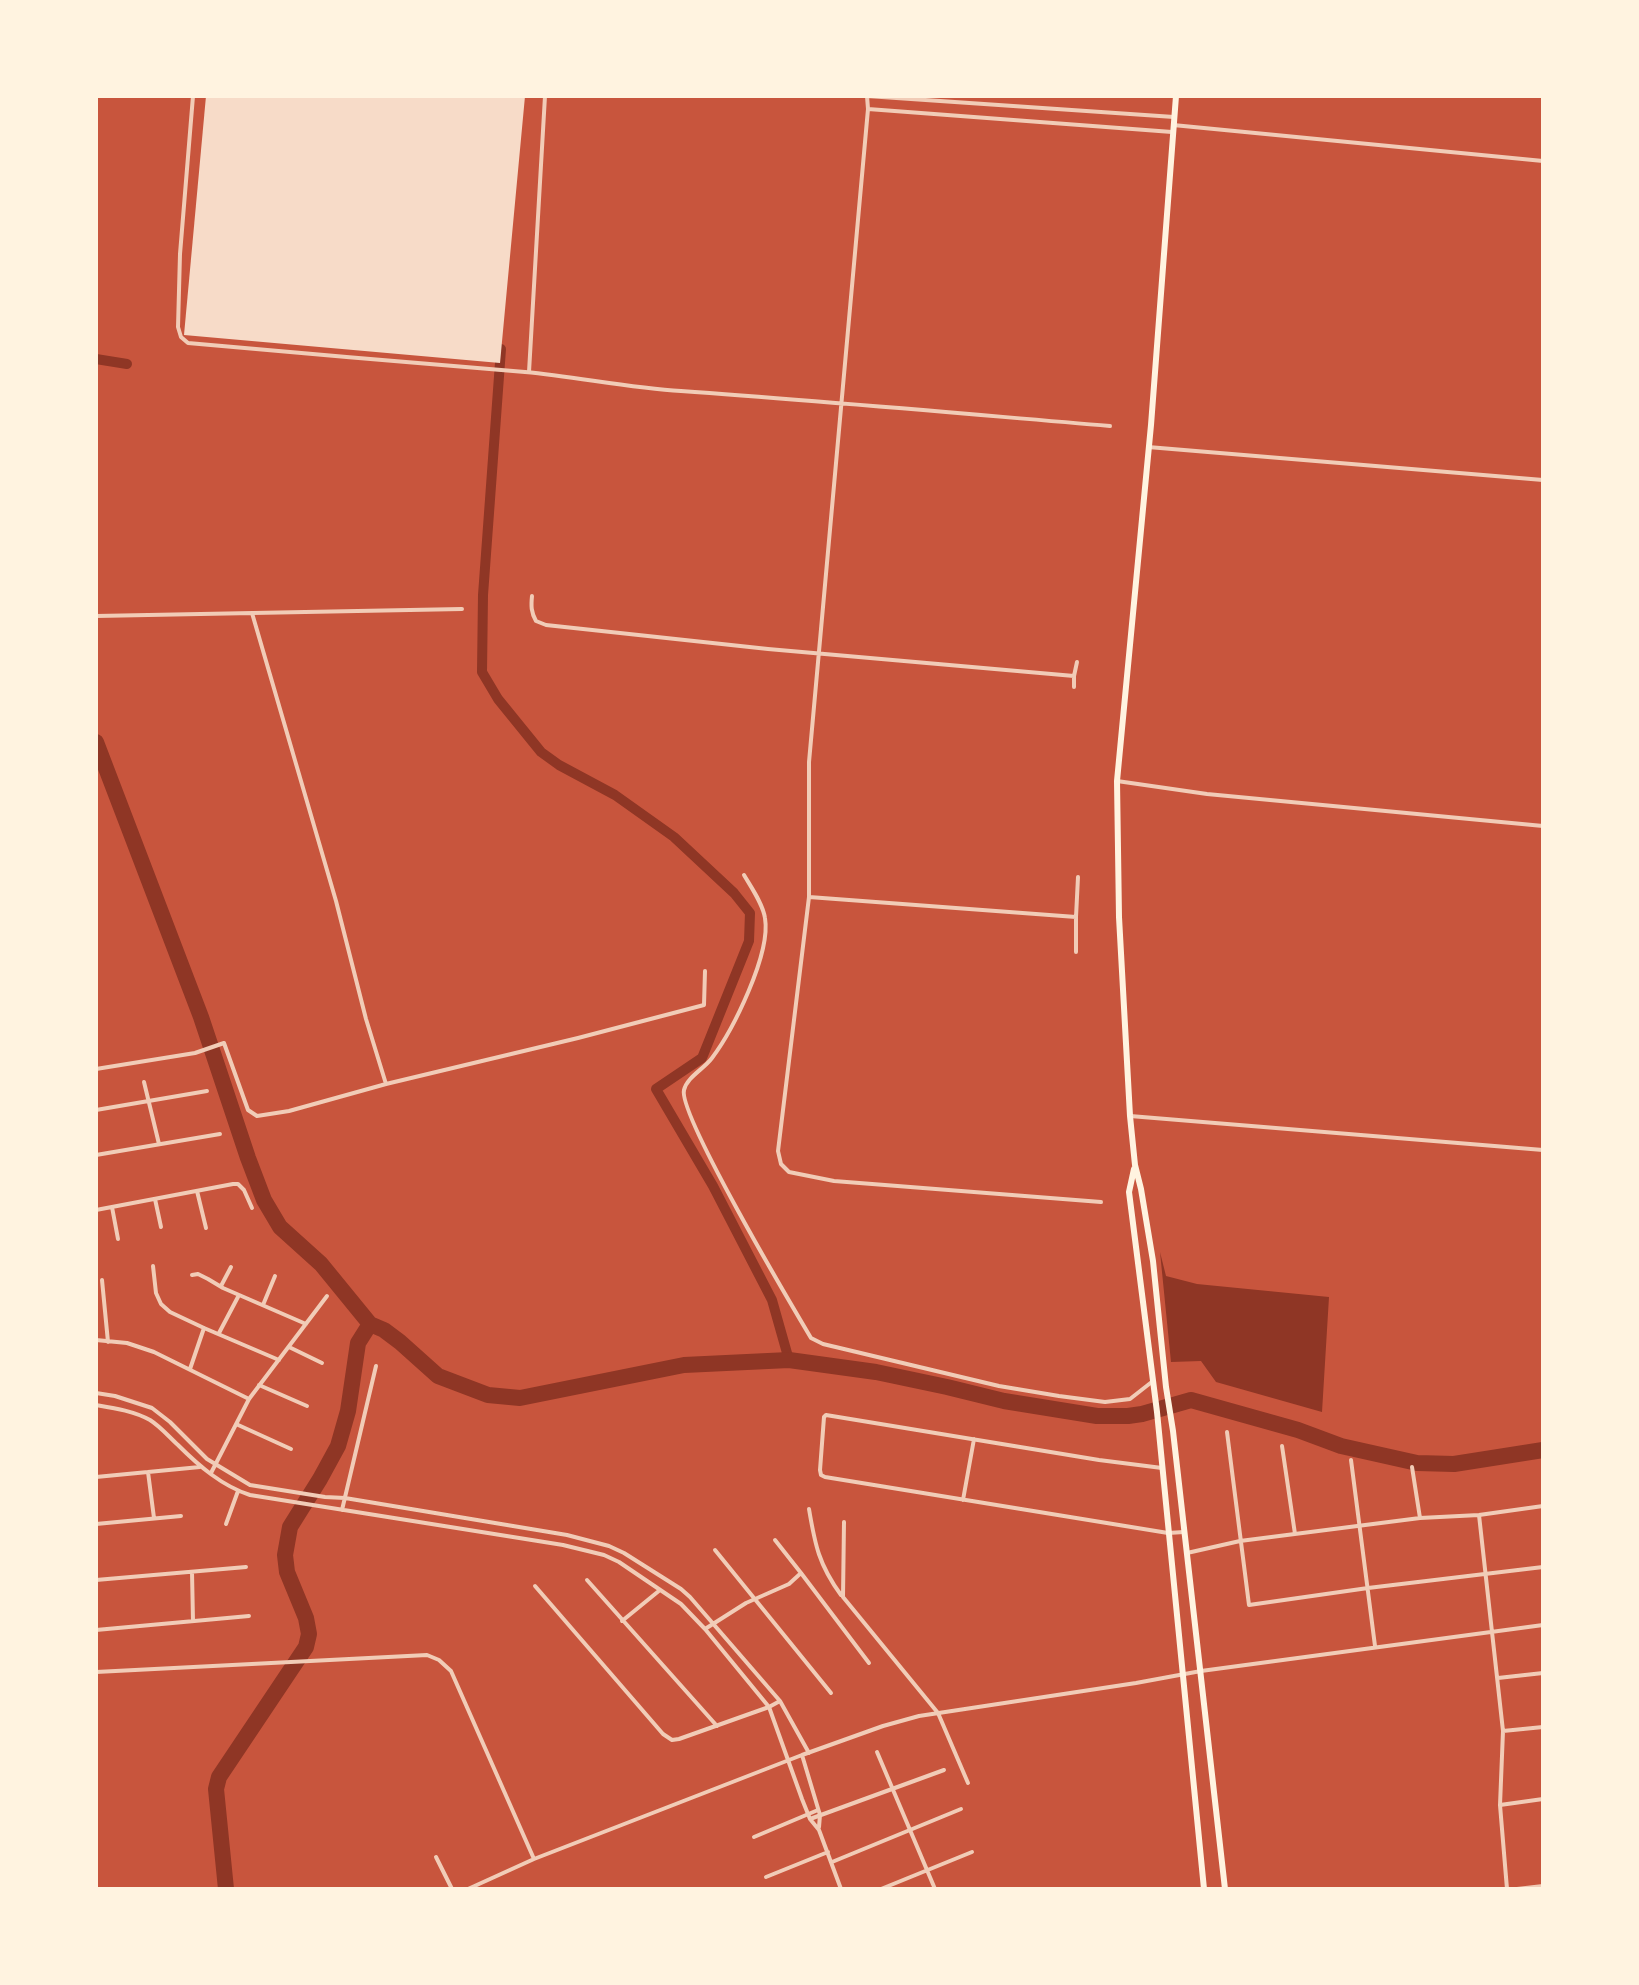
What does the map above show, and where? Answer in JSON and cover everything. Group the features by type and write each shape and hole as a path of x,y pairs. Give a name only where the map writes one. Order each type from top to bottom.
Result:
{"main road":[{"path":"1176,96 1117,781 1119,917 1135,1165 1153,1261 1225,1889"},
{"path":"1135,1165 1129,1192 1158,1429 1204,1889"}],"street":[{"path":"193,96 180,254 178,327 181,337 188,343 529,372 613,385 1110,426"},
{"path":"529,372 545,96"},
{"path":"1101,1202 837,1181 789,1172 781,1164 778,1151 809,897 809,762 867,96 1543,161"},
{"path":"868,109 1173,125"},
{"path":"1148,447 1543,480"},
{"path":"532,596 533,616 536,621 546,625 1074,676"},
{"path":"96,616 462,609"},
{"path":"252,613 386,1084"},
{"path":"1074,687 1077,662"},
{"path":"1117,781 1207,794 1543,826"},
{"path":"744,875 765,917 764,949 721,1046 684,1090 685,1105 702,1143 811,1338 823,1344 999,1386 1059,1396 1105,1402 1130,1399 1153,1385"},
{"path":"1076,952 1078,877"},
{"path":"809,897 1076,917"},
{"path":"96,1069 195,1053 224,1043 248,1110 257,1116 289,1111 704,1005 705,971"},
{"path":"144,1082 159,1144"},
{"path":"96,1110 207,1091"},
{"path":"1130,1116 1543,1150"},
{"path":"96,1155 220,1134"},
{"path":"96,1210 238,1184 252,1208"},
{"path":"197,1191 206,1228"},
{"path":"155,1199 161,1227"},
{"path":"112,1207 118,1239"},
{"path":"153,1266 156,1293 161,1304 170,1312 279,1360"},
{"path":"221,1286 231,1267"},
{"path":"192,1275 198,1274 306,1324"},
{"path":"263,1305 275,1276"},
{"path":"102,1280 108,1342"},
{"path":"219,1333 239,1295"},
{"path":"210,1474 249,1399 327,1296"},
{"path":"190,1369 204,1328"},
{"path":"96,1340 140,1346 249,1399"},
{"path":"289,1347 322,1363"},
{"path":"342,1510 376,1366"},
{"path":"259,1385 307,1406"},
{"path":"96,1393 152,1408 207,1459 250,1485 567,1535 624,1553 681,1589 714,1624 780,1701 809,1753"},
{"path":"96,1405 147,1418 200,1467 250,1495 563,1545 612,1559 660,1590 681,1604 705,1629 769,1707 809,1816 819,1830 841,1889"},
{"path":"1162,1468 830,1415 824,1417 821,1475 1168,1533 1185,1532"},
{"path":"236,1424 291,1449"},
{"path":"1227,1432 1249,1605 1543,1567"},
{"path":"963,1500 974,1439"},
{"path":"1282,1446 1295,1534"},
{"path":"1351,1460 1375,1646"},
{"path":"96,1477 200,1467"},
{"path":"1412,1467 1420,1518"},
{"path":"148,1472 154,1518"},
{"path":"226,1524 238,1491"},
{"path":"1187,1553 1240,1541 1543,1506"},
{"path":"809,1509 817,1551 827,1576 938,1713 968,1783"},
{"path":"1479,1515 1503,1731 1500,1805 1507,1889"},
{"path":"96,1524 181,1516"},
{"path":"464,1529 465,1518"},
{"path":"843,1597 844,1522"},
{"path":"563,1545 567,1535"},
{"path":"775,1540 869,1663"},
{"path":"715,1550 831,1693"},
{"path":"96,1580 246,1567"},
{"path":"192,1572 193,1621"},
{"path":"705,1629 732,1611 789,1584 801,1573"},
{"path":"587,1580 717,1726"},
{"path":"535,1586 672,1740 780,1701"},
{"path":"622,1621 660,1590"},
{"path":"96,1630 249,1616"},
{"path":"468,1889 534,1859 802,1755 902,1720 1201,1671 1543,1625"},
{"path":"96,1672 427,1655 439,1660 451,1671 534,1859"},
{"path":"1498,1678 1543,1673"},
{"path":"1503,1731 1543,1727"},
{"path":"877,1752 935,1889"},
{"path":"802,1755 819,1812 819,1830"},
{"path":"754,1837 944,1770"},
{"path":"1500,1805 1543,1799"},
{"path":"832,1862 961,1809"},
{"path":"766,1877 828,1852"},
{"path":"881,1889 972,1852"},
{"path":"436,1857 452,1889"},
{"path":"1517,1889 1543,1886"}],"shaded area":[{"path":"1160,1252 1166,1276 1197,1284 1329,1297 1322,1412 1216,1382 1201,1361 1171,1362"}],"building":[{"path":"206,96 525,96 500,363 184,335"}],"waterway":[{"path":"501,349 483,595 482,672 498,699 541,752 615,795 674,837 734,893 750,913 749,941 702,1058 656,1089 713,1186 772,1300 789,1360"},
{"path":"96,359 127,364"},
{"path":"96,742 201,1017 264,1200 280,1227 321,1264 370,1324 400,1342 438,1376 488,1395 520,1398 684,1365 789,1360 876,1372 1004,1401 1097,1416 1142,1414 1191,1400 1298,1430 1341,1446 1417,1463 1454,1464 1543,1450"},
{"path":"226,1889 216,1789 219,1777 306,1647 309,1634 306,1618 287,1572 285,1555 290,1527 338,1446 348,1411 358,1343 370,1324"}]}
